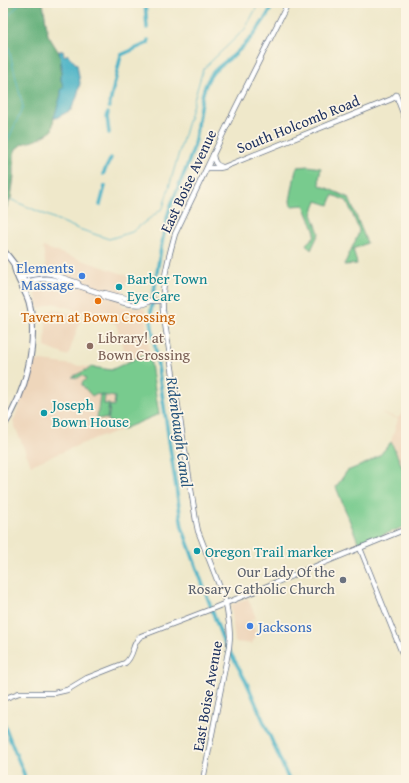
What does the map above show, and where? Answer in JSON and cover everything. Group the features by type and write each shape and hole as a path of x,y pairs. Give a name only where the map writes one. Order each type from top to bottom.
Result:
{"main road":[{"path":"3,250 14,265 15,273 21,280 26,293 31,312 33,339 31,354 18,398 3,427"}],"street":[{"name":"East Boise Avenue","path":"203,780 229,647 230,623 226,603 198,531 163,311 162,294 175,234 288,3"},
{"name":"South Holcomb Road","path":"207,168 224,167 396,96 406,121"},
{"path":"213,154 216,164 224,167"},
{"path":"21,280 48,278 120,298 144,300 148,302 162,301"},
{"path":"3,699 19,693 54,693 71,689 87,678 125,663 130,659 134,645 137,639 141,636 214,608 406,529"},
{"path":"360,548 406,663"}],"shaded area":[{"path":"43,247 129,276 122,294 122,306 145,308 149,352 159,414 104,437 103,435 31,465 13,422 35,360 111,370 128,362 116,324 54,303 39,309 34,287 36,282 44,281 46,268"},
{"path":"55,309 81,318 68,356 45,347 46,319 48,312"},
{"path":"406,409 406,475 391,442 398,419 382,413 398,418"},
{"path":"248,598 256,618 251,620 256,632 252,644 235,642 231,606"}],"green space":[{"path":"3,3 43,3 48,35 61,56 61,79 64,87 54,118 52,131 37,140 22,144 16,149 14,154 14,176 11,198 3,215"},
{"path":"308,166 321,168 319,179 320,185 349,198 367,243 353,249 357,264 344,265 359,230 347,201 333,195 329,205 317,201 312,214 319,233 311,250 306,244 314,237 315,232 304,205 291,206 290,201 296,169 298,167"},
{"path":"149,352 159,414 121,430 118,423 108,422 110,405 114,406 115,397 95,394 92,396 82,385 86,379 82,375 78,378 72,377 92,367 111,370"},
{"path":"100,395 105,396 104,404 109,404 107,419 97,418"},
{"path":"391,442 406,475 406,526 359,544 336,487 347,471 367,463 380,455"}],"water":[{"path":"59,51 63,51 65,56 67,54 77,65 80,83 77,97 71,110 54,118 61,95 61,89 64,87 61,80 62,67"}],"waterway":[{"path":"3,22 20,3"},
{"path":"145,3 147,28"},
{"path":"12,200 76,228 109,239 132,232 163,208 203,69 245,29 259,3"},
{"name":"Ridenbaugh Canal","path":"274,3 262,23 242,48 216,69 207,82 201,101 193,149 169,211 166,223 151,310 151,320 182,527 222,638 246,681 289,780"},
{"path":"3,25 23,107 3,151"},
{"path":"109,107 121,55 148,43 148,40"},
{"path":"108,112 107,117 109,133"},
{"path":"103,174 111,158"},
{"path":"3,184 5,193 3,201"},
{"path":"100,205 105,186"},
{"path":"3,722 25,780"}],"place":[{"name":"Elements Massage","path":"82,276"},
{"name":"Barber Town Eye Care","path":"119,287"},
{"name":"Tavern at Bown Crossing","path":"98,301"},
{"name":"Library! at Bown Crossing","path":"90,346"},
{"name":"Joseph Bown House","path":"44,413"},
{"name":"Oregon Trail marker","path":"197,551"},
{"name":"Our Lady Of the Rosary Catholic Church","path":"343,580"},
{"name":"Jacksons","path":"250,626"}]}
